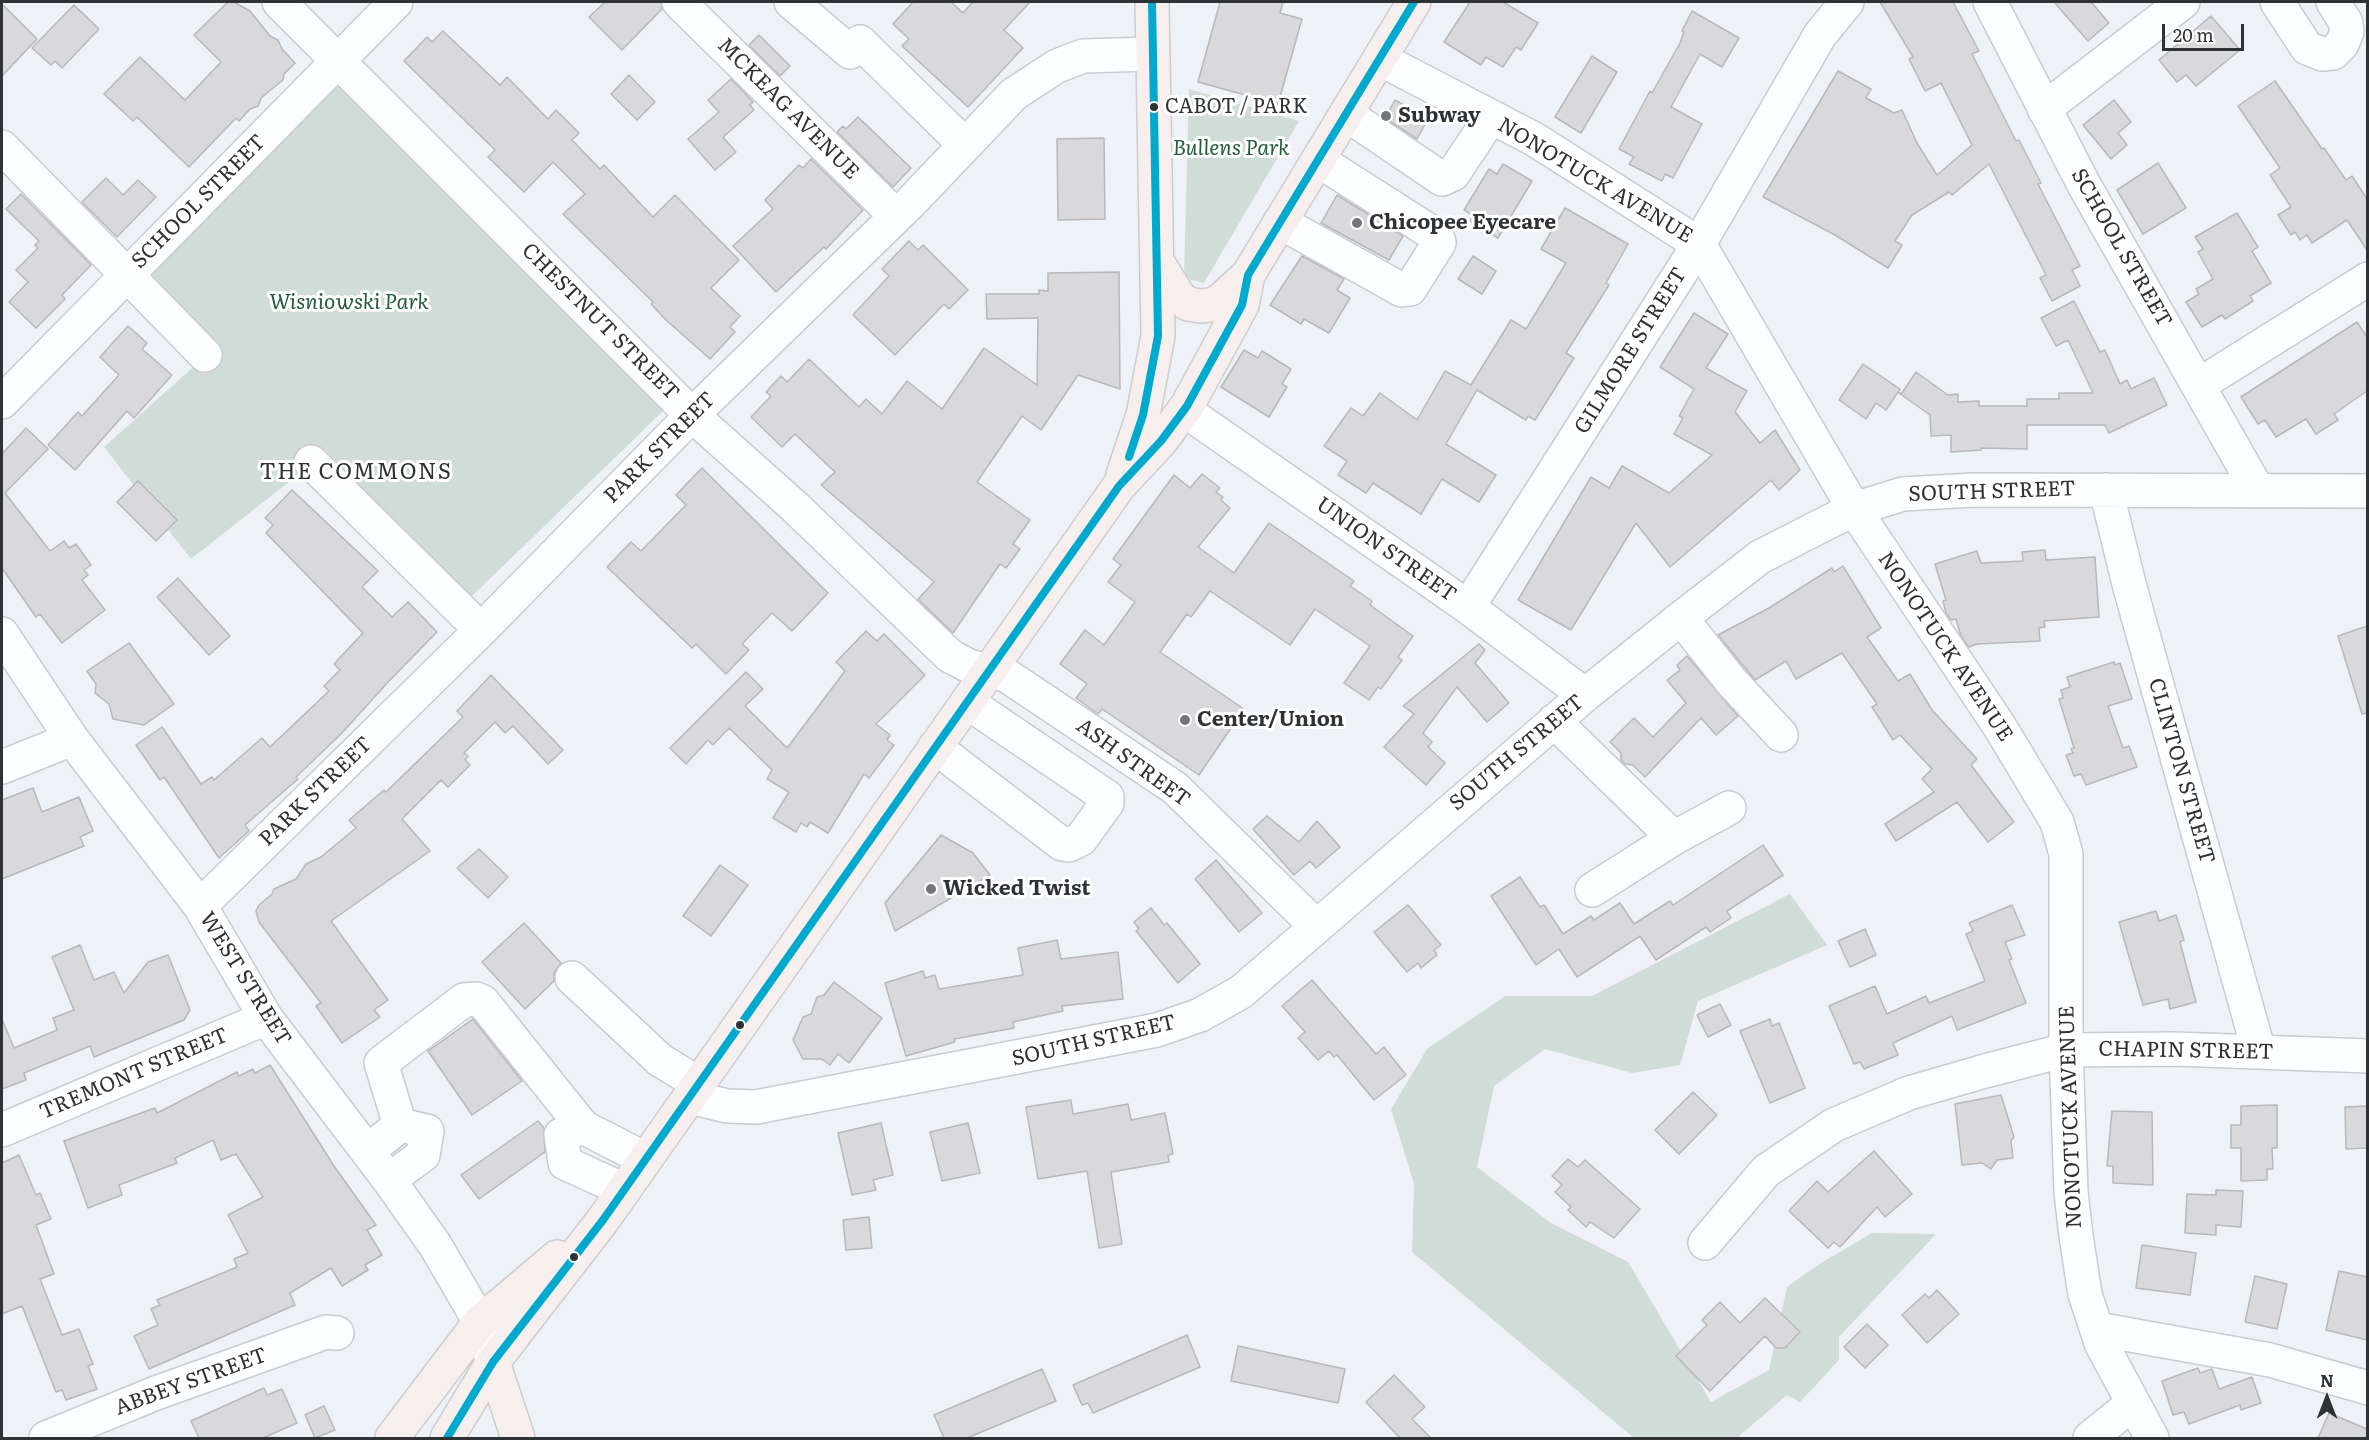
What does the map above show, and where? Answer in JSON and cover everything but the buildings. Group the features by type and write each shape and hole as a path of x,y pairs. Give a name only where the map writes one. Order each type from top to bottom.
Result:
{"main road":[{"path":"1152,2 1151,54 1158,263 1158,336 1164,372 1184,410"},
{"path":"1158,263 1179,297 1188,304 1200,306 1222,299 1248,275 1380,59 1410,3"},
{"path":"447,1438 493,1362 603,1220 1119,486 1161,441 1184,410 1242,305 1248,275"},
{"path":"1119,486 1143,416 1158,336"},
{"path":"392,1438 480,1322 603,1220"},
{"path":"493,1362 518,1438"}],"street":[{"name":"CHESTNUT STREET","path":"279,2 692,415 795,507 950,656 969,666 988,671"},
{"name":"SCHOOL STREET","path":"2,402 396,2"},
{"path":"791,2 850,52 860,42 966,145"},
{"name":"GILMORE STREET","path":"1468,607 1699,244 1820,35 1847,2"},
{"name":"SCHOOL STREET","path":"1990,2 2083,183 2258,491"},
{"path":"2044,109 2183,2"},
{"path":"2277,2 2307,48 2322,54 2333,53 2342,44 2347,32 2346,23 2333,2"},
{"name":"MCKEAG AVENUE","path":"691,5 896,216"},
{"name":"PARK STREET","path":"200,906 482,630 692,415 896,216 1014,94 1057,66 1083,56 1151,54"},
{"name":"NONOTUCK AVENUE","path":"1380,59 1534,139 1699,244 1854,509 2000,727 2057,822 2066,854 2066,1050 2071,1192 2076,1236 2085,1294 2097,1329 2132,1404 2152,1438"},
{"path":"1346,114 1442,179 1453,174 1491,117"},
{"path":"2,147 205,355"},
{"path":"1280,222 1402,290 1410,289 1439,243 1437,236 1318,160"},
{"path":"2199,386 2367,279"},
{"name":"UNION STREET","path":"1184,410 1468,607 1585,695"},
{"path":"311,462 482,630"},
{"name":"SOUTH STREET","path":"572,978 694,1091 727,1106 756,1107 1157,1030 1200,1016 1241,992 1554,721 1681,618 1760,557 1854,509 1903,494 2106,490 2367,491"},
{"name":"CLINTON STREET","path":"2106,490 2129,584 2259,1052"},
{"path":"1681,618 1731,681 1781,735"},
{"name":"WEST STREET","path":"2,634 72,739 200,906 266,1018 367,1150 435,1245 480,1322 493,1362"},
{"name":"ASH STREET","path":"988,671 1006,675 1051,703 1174,788 1315,926"},
{"path":"935,747 1062,844 1081,839 1107,803 1107,797 967,702"},
{"path":"1554,721 1674,838"},
{"path":"2,768 72,739"},
{"path":"1592,890 1674,838 1729,808"},
{"path":"400,1125 381,1063 464,1000 476,999 483,1002 583,1127 645,1159"},
{"name":"TREMONT STREET","path":"2,1130 266,1018"},
{"name":"CHAPIN STREET","path":"1705,1243 1767,1171 1834,1125 1909,1093 2066,1050 2259,1052 2367,1056"},
{"path":"367,1150 400,1125 427,1131 423,1155 389,1180"},
{"path":"583,1127 561,1136 565,1163 624,1190"},
{"path":"2097,1329 2270,1359 2367,1388"},
{"name":"ABBEY STREET","path":"46,1438 167,1389 326,1332 337,1333"},
{"path":"2090,1438 2132,1404"}],"green space":[{"name":"Wisniowski Park","path":"342,81 663,411 466,602 327,452 191,559 104,447 209,353 143,277"},
{"name":"Bullens Park","path":"1189,89 1299,121 1204,283 1184,278"},
{"path":"1790,894 1827,945 1698,1001 1680,1065 1632,1073 1545,1049 1494,1086 1477,1167 1551,1223 1628,1262 1711,1402 1769,1370 1787,1287 1818,1265 1872,1233 1936,1234 1839,1337 1839,1360 1800,1402 1787,1395 1737,1438 1634,1438 1412,1252 1414,1184 1391,1109 1427,1049 1505,996 1592,996"}],"transit line":[{"path":"1129,457 1143,415 1158,336 1152,2"},
{"path":"447,1438 493,1362 603,1220 1119,486 1161,441 1187,406 1242,305 1248,275 1414,2"}],"place":[{"name":"CABOT / PARK","path":"1154,107"},
{"name":"Subway","path":"1386,116"},
{"name":"Chicopee Eyecare","path":"1357,223"},
{"name":"Center/Union","path":"1185,720"},
{"name":"Wicked Twist","path":"931,889"}],"district":[{"name":"THE COMMONS","path":"356,473"}]}
